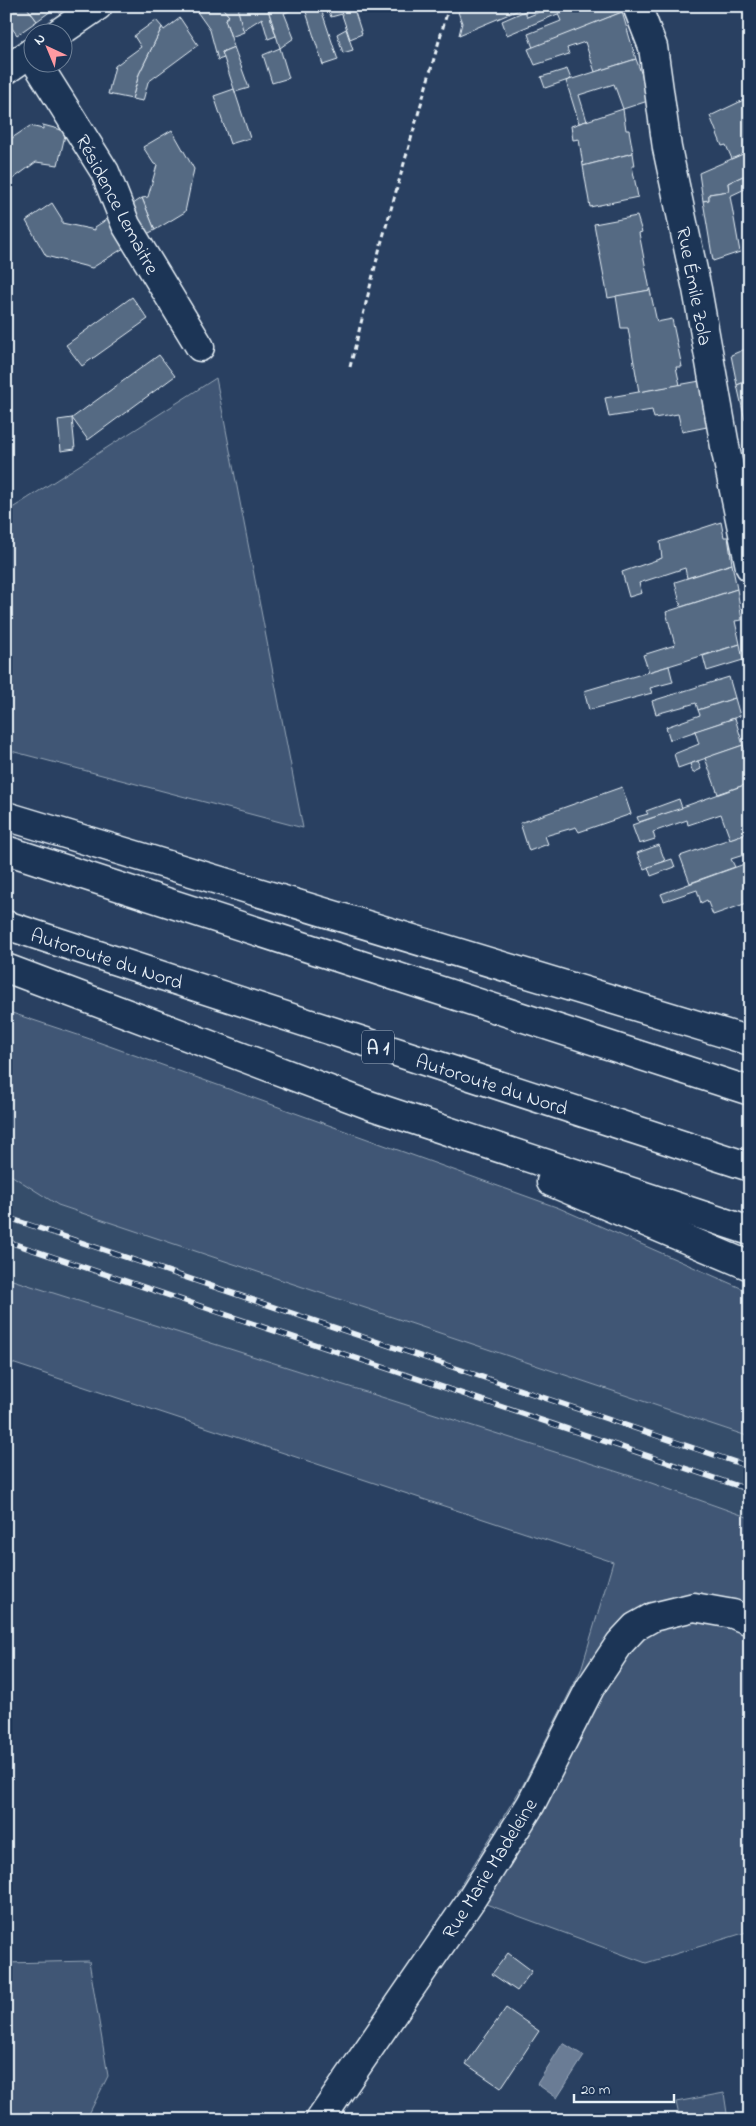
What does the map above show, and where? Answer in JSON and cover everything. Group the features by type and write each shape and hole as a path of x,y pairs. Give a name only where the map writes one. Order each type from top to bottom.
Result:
{"main road":[{"path":"72,24 98,6"},
{"name":"Rue Émile Zola","path":"637,6 653,47 667,148 697,289 726,452 750,567"},
{"path":"6,70 22,62"},
{"name":"Résidence Lemaitre","path":"43,72 105,172 126,225 200,347"},
{"path":"6,816 750,1041"},
{"path":"6,850 750,1092"},
{"name":"Autoroute du Nord","path":"6,925 750,1167"},
{"path":"6,968 372,1106 750,1266"},
{"path":"372,1106 750,1231"},
{"name":"Rue Marie Madeleine","path":"320,2120 471,1900 531,1804 590,1688 620,1643 635,1627 653,1617 694,1607 733,1614 750,1621"}],"path":[{"path":"350,367 379,251 450,6"}],"shaded area":[{"path":"216,378 303,828 11,751 6,732 6,508 14,507"},
{"path":"6,1011 87,1038 559,1208 750,1292 750,1437 58,1205 6,1172"},
{"path":"6,1172 58,1205 750,1437 750,1518 640,1479 6,1278"},
{"path":"6,1278 640,1479 750,1518 750,1931 646,1963 456,1893 523,1785 581,1670 613,1562 6,1361"},
{"path":"89,1961 108,2076 86,2120 6,2120 6,1963"},
{"path":"563,2043 584,2056 557,2098 537,2084"},
{"path":"724,2093 728,2120 680,2120 676,2102"}],"building":[{"path":"6,6 26,6 37,21 22,22 22,32 17,35 6,20"},
{"path":"26,6 58,6 37,21"},
{"path":"193,6 221,6 229,16 225,19 234,47 222,52 224,58 218,60 210,30"},
{"path":"221,6 243,6 238,10 244,32 231,37 225,19 229,16"},
{"path":"243,6 267,6 276,36 268,39 262,18 243,30 238,10"},
{"path":"267,6 291,6 292,10 284,13 294,38 280,48"},
{"path":"308,6 320,6 338,60 323,65 306,12 310,11"},
{"path":"327,6 339,6 342,14 331,17"},
{"path":"339,6 353,6 362,34 350,39"},
{"path":"471,6 514,6 519,10 459,35 462,23 458,12"},
{"path":"554,6 577,6 507,35 502,21 525,11 527,17"},
{"path":"577,6 620,6 622,12 533,48 528,34 561,21 558,14"},
{"path":"622,12 636,59 595,72 585,42 567,48 569,54 535,65 528,49"},
{"path":"180,18 198,45 148,82 143,101 132,99 139,74 162,27 164,30"},
{"path":"156,20 162,27 139,74 132,99 108,94 115,66 141,47 134,36"},
{"path":"346,29 353,50 343,53 337,34"},
{"path":"234,47 249,88 235,92 222,52"},
{"path":"280,48 289,78 272,83 263,55"},
{"path":"636,59 651,100 623,109 614,84 579,95 587,121 579,123 566,81"},
{"path":"567,69 571,79 545,88 541,77"},
{"path":"234,89 250,138 230,144 214,96"},
{"path":"750,97 750,151 732,159 726,145 722,146 710,116"},
{"path":"623,109 626,130 629,130 633,153 583,166 579,139 573,140 571,126"},
{"path":"43,125 66,131 58,165 36,162 6,184 6,142 30,126 43,129"},
{"path":"172,130 194,169 185,212 155,230 142,198 148,197 157,165 154,164 143,147"},
{"path":"750,151 750,173 728,183 729,191 709,194 709,200 703,201 699,173"},
{"path":"633,153 635,166 632,166 638,197 590,207 583,166"},
{"path":"743,176 747,188 730,196 740,252 713,261 703,201 709,200 709,194 729,191 728,183"},
{"path":"142,198 155,230 147,234 130,206"},
{"path":"52,203 62,219 62,223 95,230 95,227 109,218 127,246 92,268 46,256 26,221"},
{"path":"637,216 642,232 639,233 650,290 608,298 594,224"},
{"path":"650,290 657,322 672,319 682,367 676,367 680,385 639,392 628,328 621,328 616,296"},
{"path":"132,297 148,319 82,366 66,345"},
{"path":"750,347 750,380 737,385 731,355"},
{"path":"159,355 175,376 88,440 72,418"},
{"path":"750,380 750,418 745,420 737,385"},
{"path":"700,381 707,427 682,432 678,414 654,418 652,410 609,417 605,398"},
{"path":"72,418 75,449 61,451 58,420"},
{"path":"721,522 724,537 728,537 732,564 687,578 685,568 639,583 642,593 629,597 622,572 662,558 660,542"},
{"path":"732,564 737,589 681,607 675,582"},
{"path":"737,589 742,620 735,621 740,644 649,672 643,655 675,645 666,612"},
{"path":"740,644 743,660 707,671 703,656"},
{"path":"669,666 673,682 650,688 652,693 589,710 584,691"},
{"path":"729,677 735,698 698,710 696,703 656,714 652,701"},
{"path":"735,698 740,716 670,740 666,727 700,715 698,710"},
{"path":"735,718 743,745 678,768 674,754 699,744 695,731"},
{"path":"743,745 750,762 750,783 718,794 705,758"},
{"path":"698,761 701,769 693,773 690,764"},
{"path":"750,783 750,818 747,819 750,832 730,839 721,814 688,825 687,820 653,832 655,839 639,844 632,825"},
{"path":"622,787 631,814 579,832 576,827 545,836 548,844 529,851 520,823"},
{"path":"679,799 682,808 639,822 637,817 648,814 646,811"},
{"path":"750,832 750,853 731,859 735,867 690,883 680,856"},
{"path":"659,845 665,861 644,869 637,853"},
{"path":"672,859 675,867 651,876 648,867"},
{"path":"750,862 750,902 713,915 707,900 701,903 697,890 664,901 661,894"},
{"path":"508,1953 532,1971 517,1991 492,1974"},
{"path":"506,2008 539,2031 501,2088 466,2064"}],"railway":[{"path":"6,1217 750,1467"},
{"path":"6,1241 750,1490"}]}
